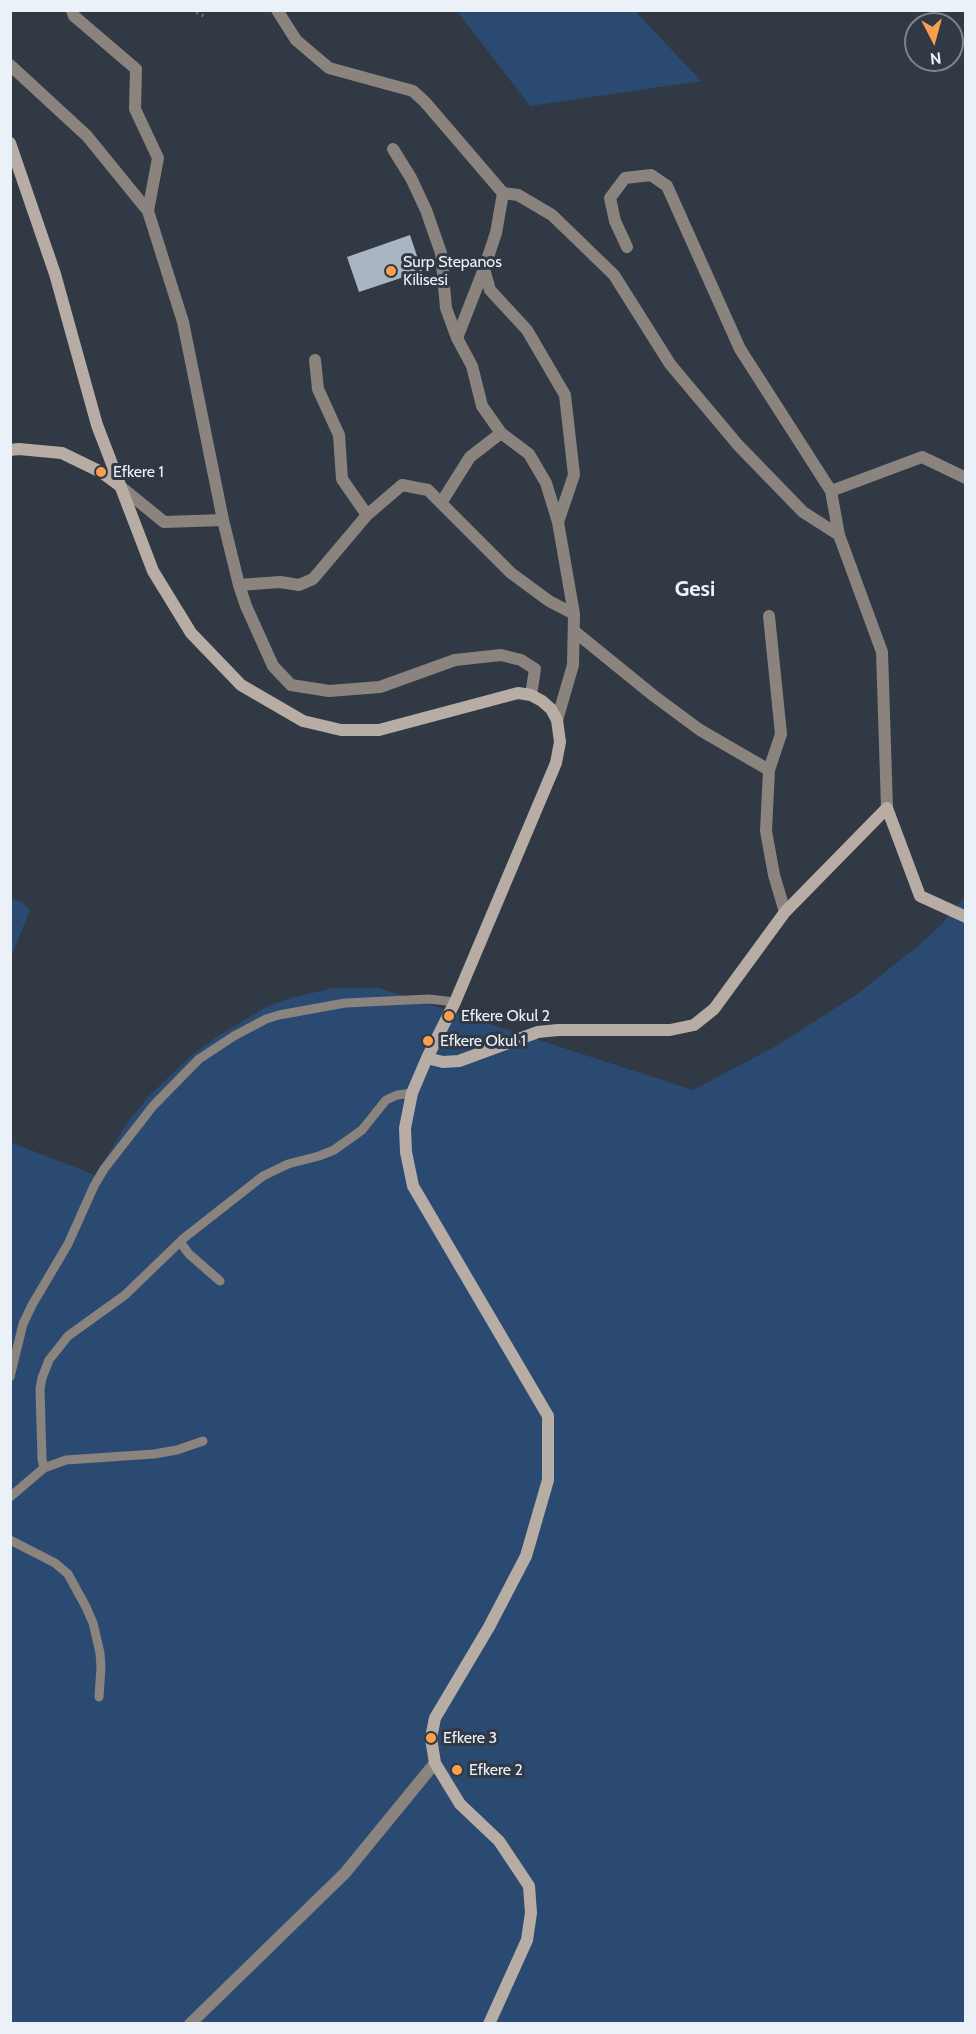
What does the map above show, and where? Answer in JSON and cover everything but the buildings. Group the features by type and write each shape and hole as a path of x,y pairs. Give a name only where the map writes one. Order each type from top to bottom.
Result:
{"street":[{"path":"72,10 74,16 136,69 135,109 158,158 148,211"},
{"path":"277,10 296,40 329,68 413,92 425,102 503,193 518,195 552,215 614,276 670,364 738,444 803,512 839,536"},
{"path":"10,65 87,136 148,211 183,321 223,520 239,585 273,666 291,685 329,691 380,687 455,660 501,655 521,660 535,669 531,695"},
{"path":"10,143 55,274 97,425 153,571 191,633 241,685 303,721 341,730 379,730 518,693 531,695 542,701 551,709 557,720 560,742 556,764 455,1002 426,1058 412,1093 405,1128 406,1152 413,1186 548,1416 548,1480 526,1556 489,1627 435,1718 431,1738 435,1762 460,1804 499,1841 529,1886 531,1913 527,1941 489,2024"},
{"path":"393,149 411,178 441,253 446,308 457,338 472,366 482,406 501,433 529,454 546,483 558,522 574,614 574,631 573,665 557,720"},
{"path":"627,247 615,221 610,198 625,178 651,176 667,186 740,349 831,491 839,536 882,652 887,808 920,896 966,916"},
{"path":"457,338 496,233 499,205 503,193"},
{"path":"484,268 490,290 527,330 565,395 574,475 558,522"},
{"path":"315,360 318,389 339,435 342,479 367,515"},
{"path":"441,503 470,457 501,433"},
{"path":"10,450 62,453 101,472 164,522 223,520"},
{"path":"831,491 922,457 966,478"},
{"path":"239,585 280,582 299,585 313,579 367,515 402,485 428,490 511,573 549,601 574,614"},
{"path":"769,616 781,734 769,770 765,831 785,912"},
{"path":"574,631 700,730 769,770"},
{"path":"426,1058 443,1062 459,1061 538,1032 670,1030 694,1025 714,1009 785,912 887,808"},
{"path":"190,2024 345,1873 435,1762"}],"lane":[{"path":"10,1377 23,1324 69,1244 84,1207 104,1168 153,1106 194,1064 234,1036 266,1019 279,1015 345,1003 429,999 455,1002"},
{"path":"44,1468 40,1389 42,1378 49,1360 68,1336 125,1295 180,1242 263,1176 288,1164 334,1150 362,1130 386,1100 397,1095 412,1093"},
{"path":"180,1242 189,1254 220,1281"},
{"path":"10,1497 44,1468 77,1458 115,1458 154,1454 177,1450 204,1441"},
{"path":"10,1540 55,1563 68,1574 93,1623 100,1653 99,1697"}],"path":[{"path":"191,10 204,16"}],"shaded area":[{"path":"457,11 635,11 701,81 530,106"},
{"path":"965,897 965,2023 11,2023 10,1142 95,1175 128,1122 147,1098 191,1056 215,1038 266,1007 287,999 333,988 379,988 693,1090 776,1046 856,995 918,946 941,925"},
{"path":"10,899 20,901 30,910 11,957"}],"place":[{"name":"Surp Stepanos Kilisesi","path":"391,271"},
{"name":"Efkere 1","path":"101,472"},
{"name":"Efkere Okul 2","path":"449,1016"},
{"name":"Efkere Okul 1","path":"428,1041"},
{"name":"Efkere 3","path":"431,1738"},
{"name":"Efkere 2","path":"457,1770"}],"district":[{"name":"Gesi","path":"695,590"}]}
